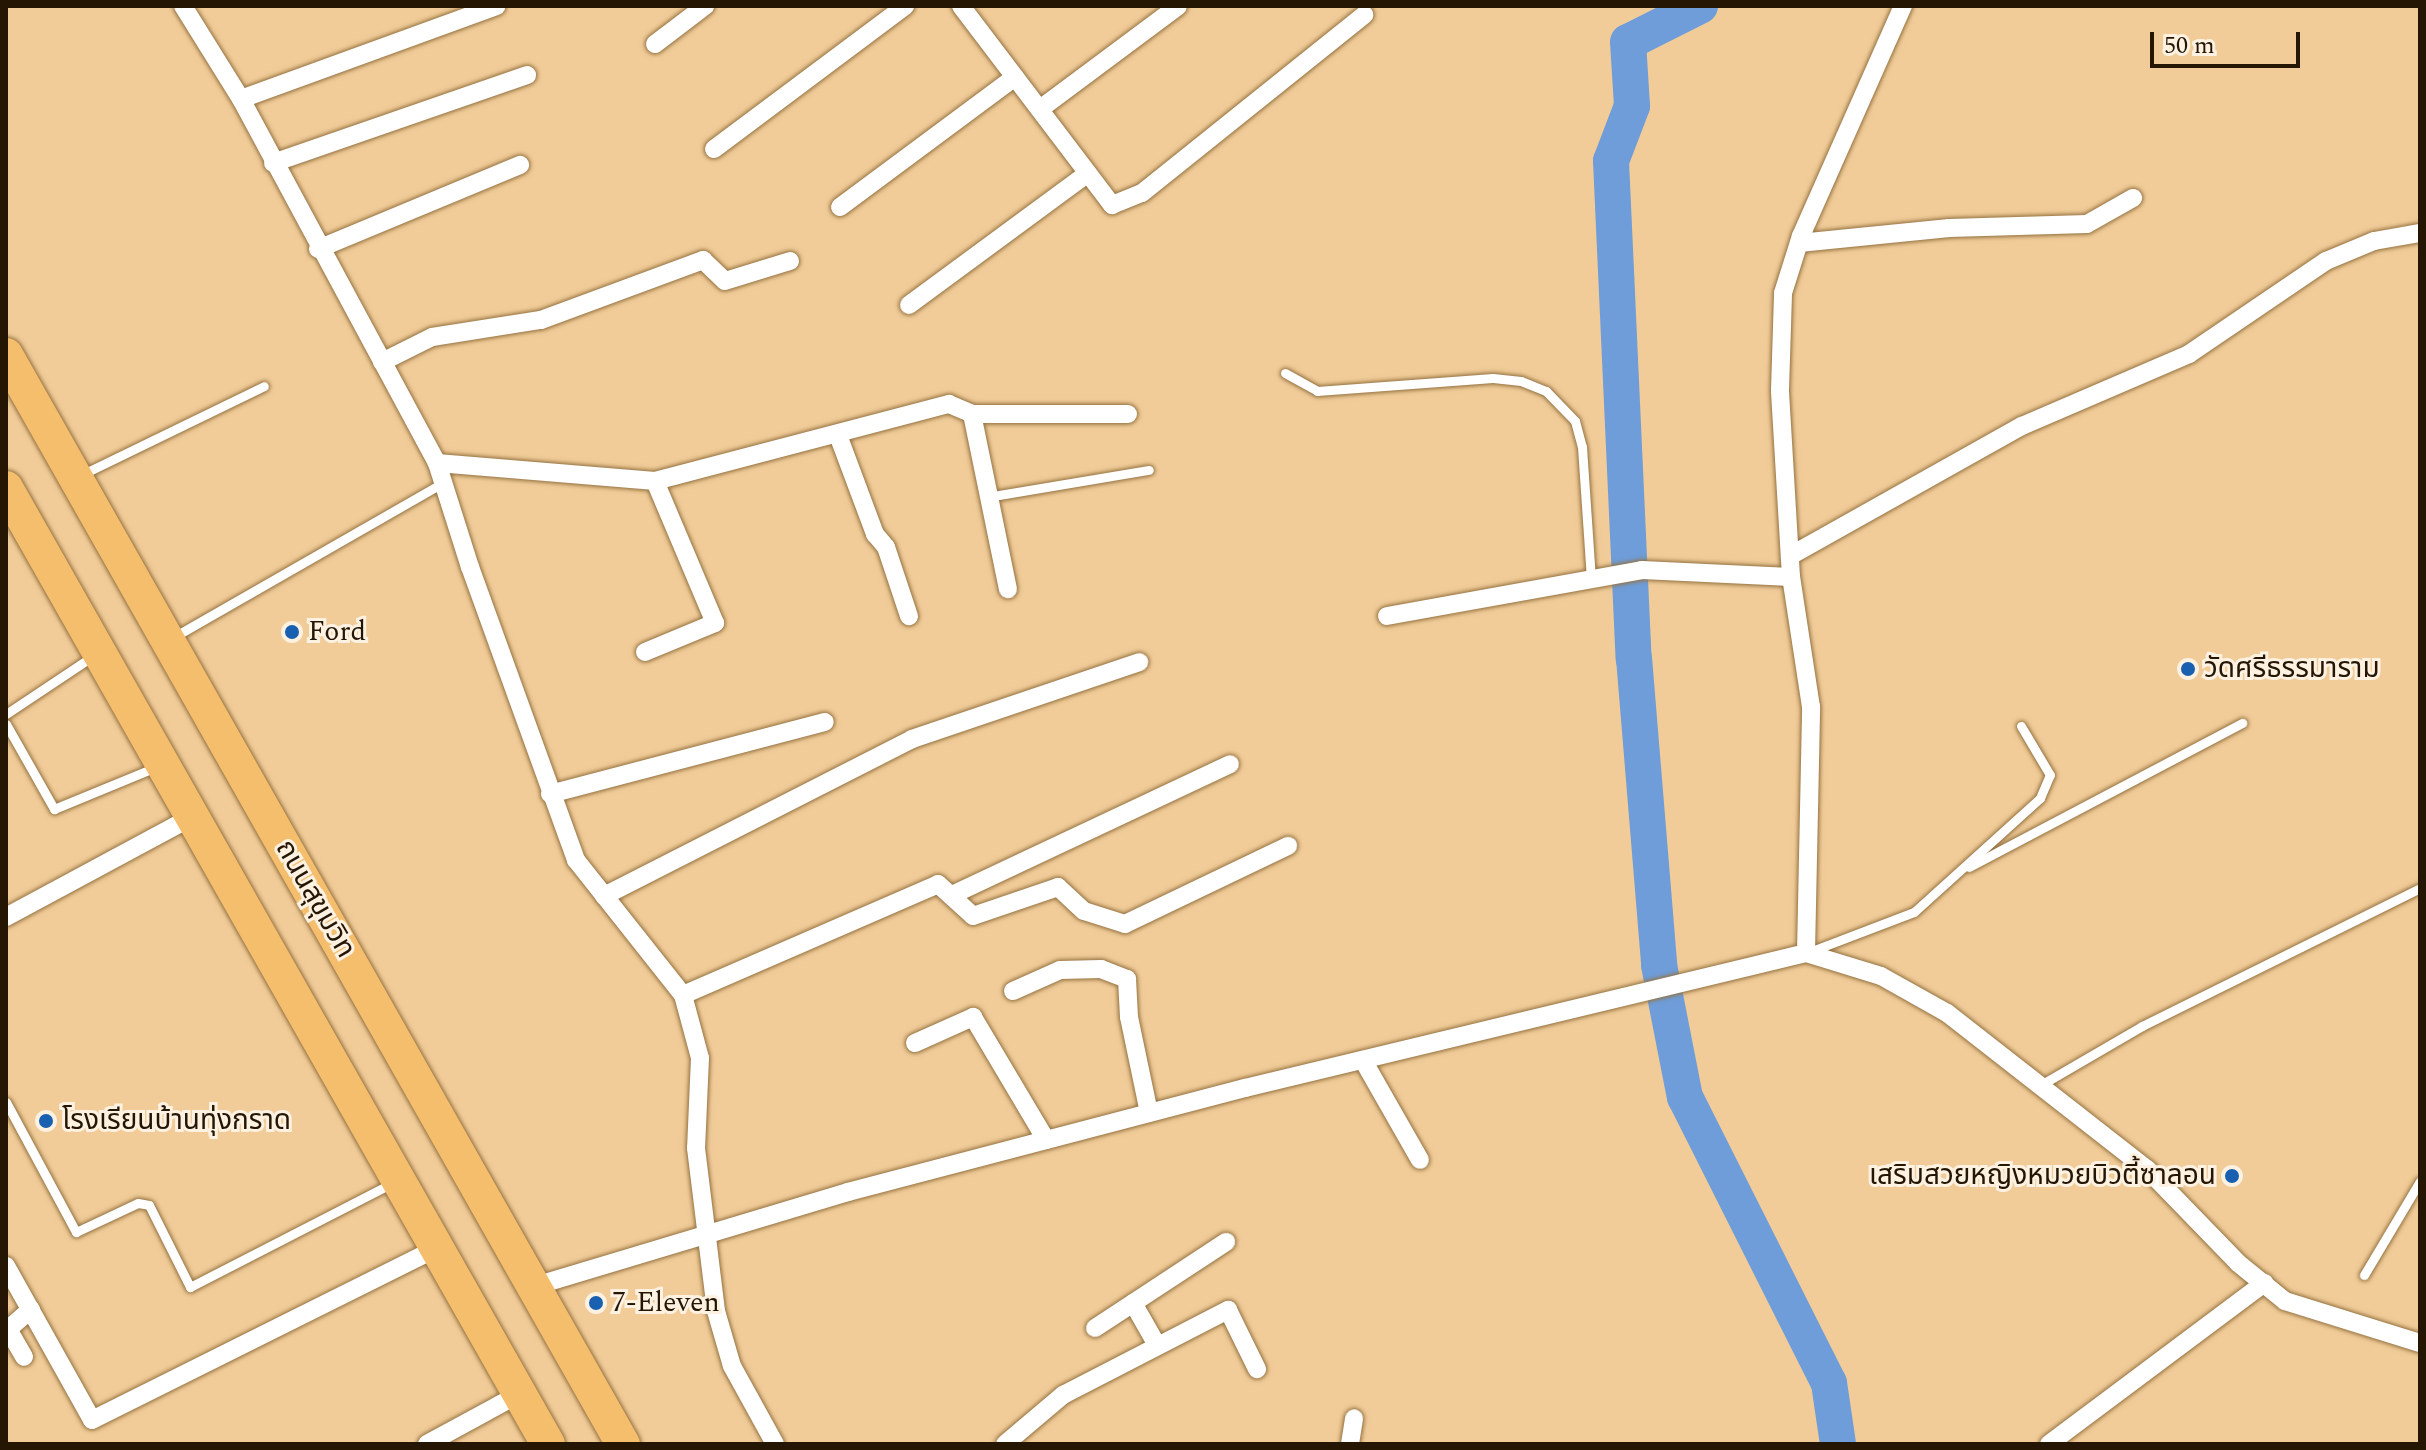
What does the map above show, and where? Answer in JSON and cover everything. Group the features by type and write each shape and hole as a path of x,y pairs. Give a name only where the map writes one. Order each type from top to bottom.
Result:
{"highway":[{"name":"ถนนสุขุมวิท","path":"6,355 623,1444"},
{"path":"6,488 548,1444"}],"street":[{"path":"183,6 241,99 318,249 437,463 550,794 576,860 683,995 700,1058 696,1148 704,1236 732,1366 775,1444"},
{"path":"241,99 497,6"},
{"path":"655,44 705,6"},
{"path":"714,149 905,6"},
{"path":"1040,109 1178,6"},
{"path":"1806,953 1811,707 1791,577 1780,390 1783,293 1799,243 1903,6"},
{"path":"967,8 1112,205 1142,193 1364,15"},
{"path":"273,163 527,75"},
{"path":"840,207 1015,77"},
{"path":"318,249 520,165"},
{"path":"909,305 1088,173"},
{"path":"1799,243 1949,228 2087,224 2133,198"},
{"path":"1790,556 2022,426 2189,354 2326,261 2374,241 2420,233"},
{"path":"382,362 432,337 541,320 703,260 725,281 790,261"},
{"path":"437,463 655,481 949,404 972,414 1128,414"},
{"path":"972,414 1008,589"},
{"path":"838,435 875,534 886,547 909,616"},
{"path":"645,652 715,623 655,481"},
{"path":"1387,616 1642,570 1791,577"},
{"path":"604,896 912,739 1139,662"},
{"path":"550,794 825,722"},
{"path":"954,894 1230,764"},
{"path":"6,917 192,817"},
{"path":"683,995 938,884 954,894 973,916 1058,887 1084,911 1125,924 1288,846"},
{"path":"535,1286 1149,1113 1687,985 1806,953 1881,976 1947,1013 2147,1169 2285,1301 2420,1343"},
{"path":"1013,991 1060,970 1101,969 1127,979 1129,1017 1149,1113"},
{"path":"915,1043 973,1017 1046,1140"},
{"path":"1363,1060 1420,1160"},
{"path":"1095,1328 1226,1242"},
{"path":"6,1266 92,1420 437,1248"},
{"path":"2049,1444 2264,1283"},
{"path":"1133,1303 1157,1345"},
{"path":"24,1357 7,1330 31,1309"},
{"path":"1005,1444 1063,1395 1228,1310 1257,1369"},
{"path":"427,1444 519,1394"},
{"path":"1350,1444 1354,1418"}],"lane":[{"path":"1285,373 1317,391 1493,378 1521,381 1546,391 1575,421 1582,447 1591,580"},
{"path":"76,477 264,386"},
{"path":"987,497 1149,470"},
{"path":"169,640 443,483"},
{"path":"6,714 99,652"},
{"path":"1955,875 2242,723"},
{"path":"6,724 54,809 162,764"},
{"path":"1806,953 1914,912 2040,798 2050,775 2021,726"},
{"path":"2039,1086 2142,1026 2420,888"},
{"path":"6,1102 76,1232 138,1203 149,1205 190,1287 398,1180"},
{"path":"2364,1275 2420,1181"}],"waterway":[{"path":"1700,6 1628,42 1632,106 1611,161 1634,658 1659,965 1685,1097 1829,1383 1838,1444"}],"place":[{"name":"Ford","path":"292,632"},
{"name":"วัดศรีธรรมาราม","path":"2188,669"},
{"name":"โรงเรียนบ้านทุ่งกราด","path":"46,1121"},
{"name":"เสริมสวยหญิงหมวยบิวตี้ซาลอน","path":"2232,1176"},
{"name":"7-Eleven","path":"596,1303"}]}
